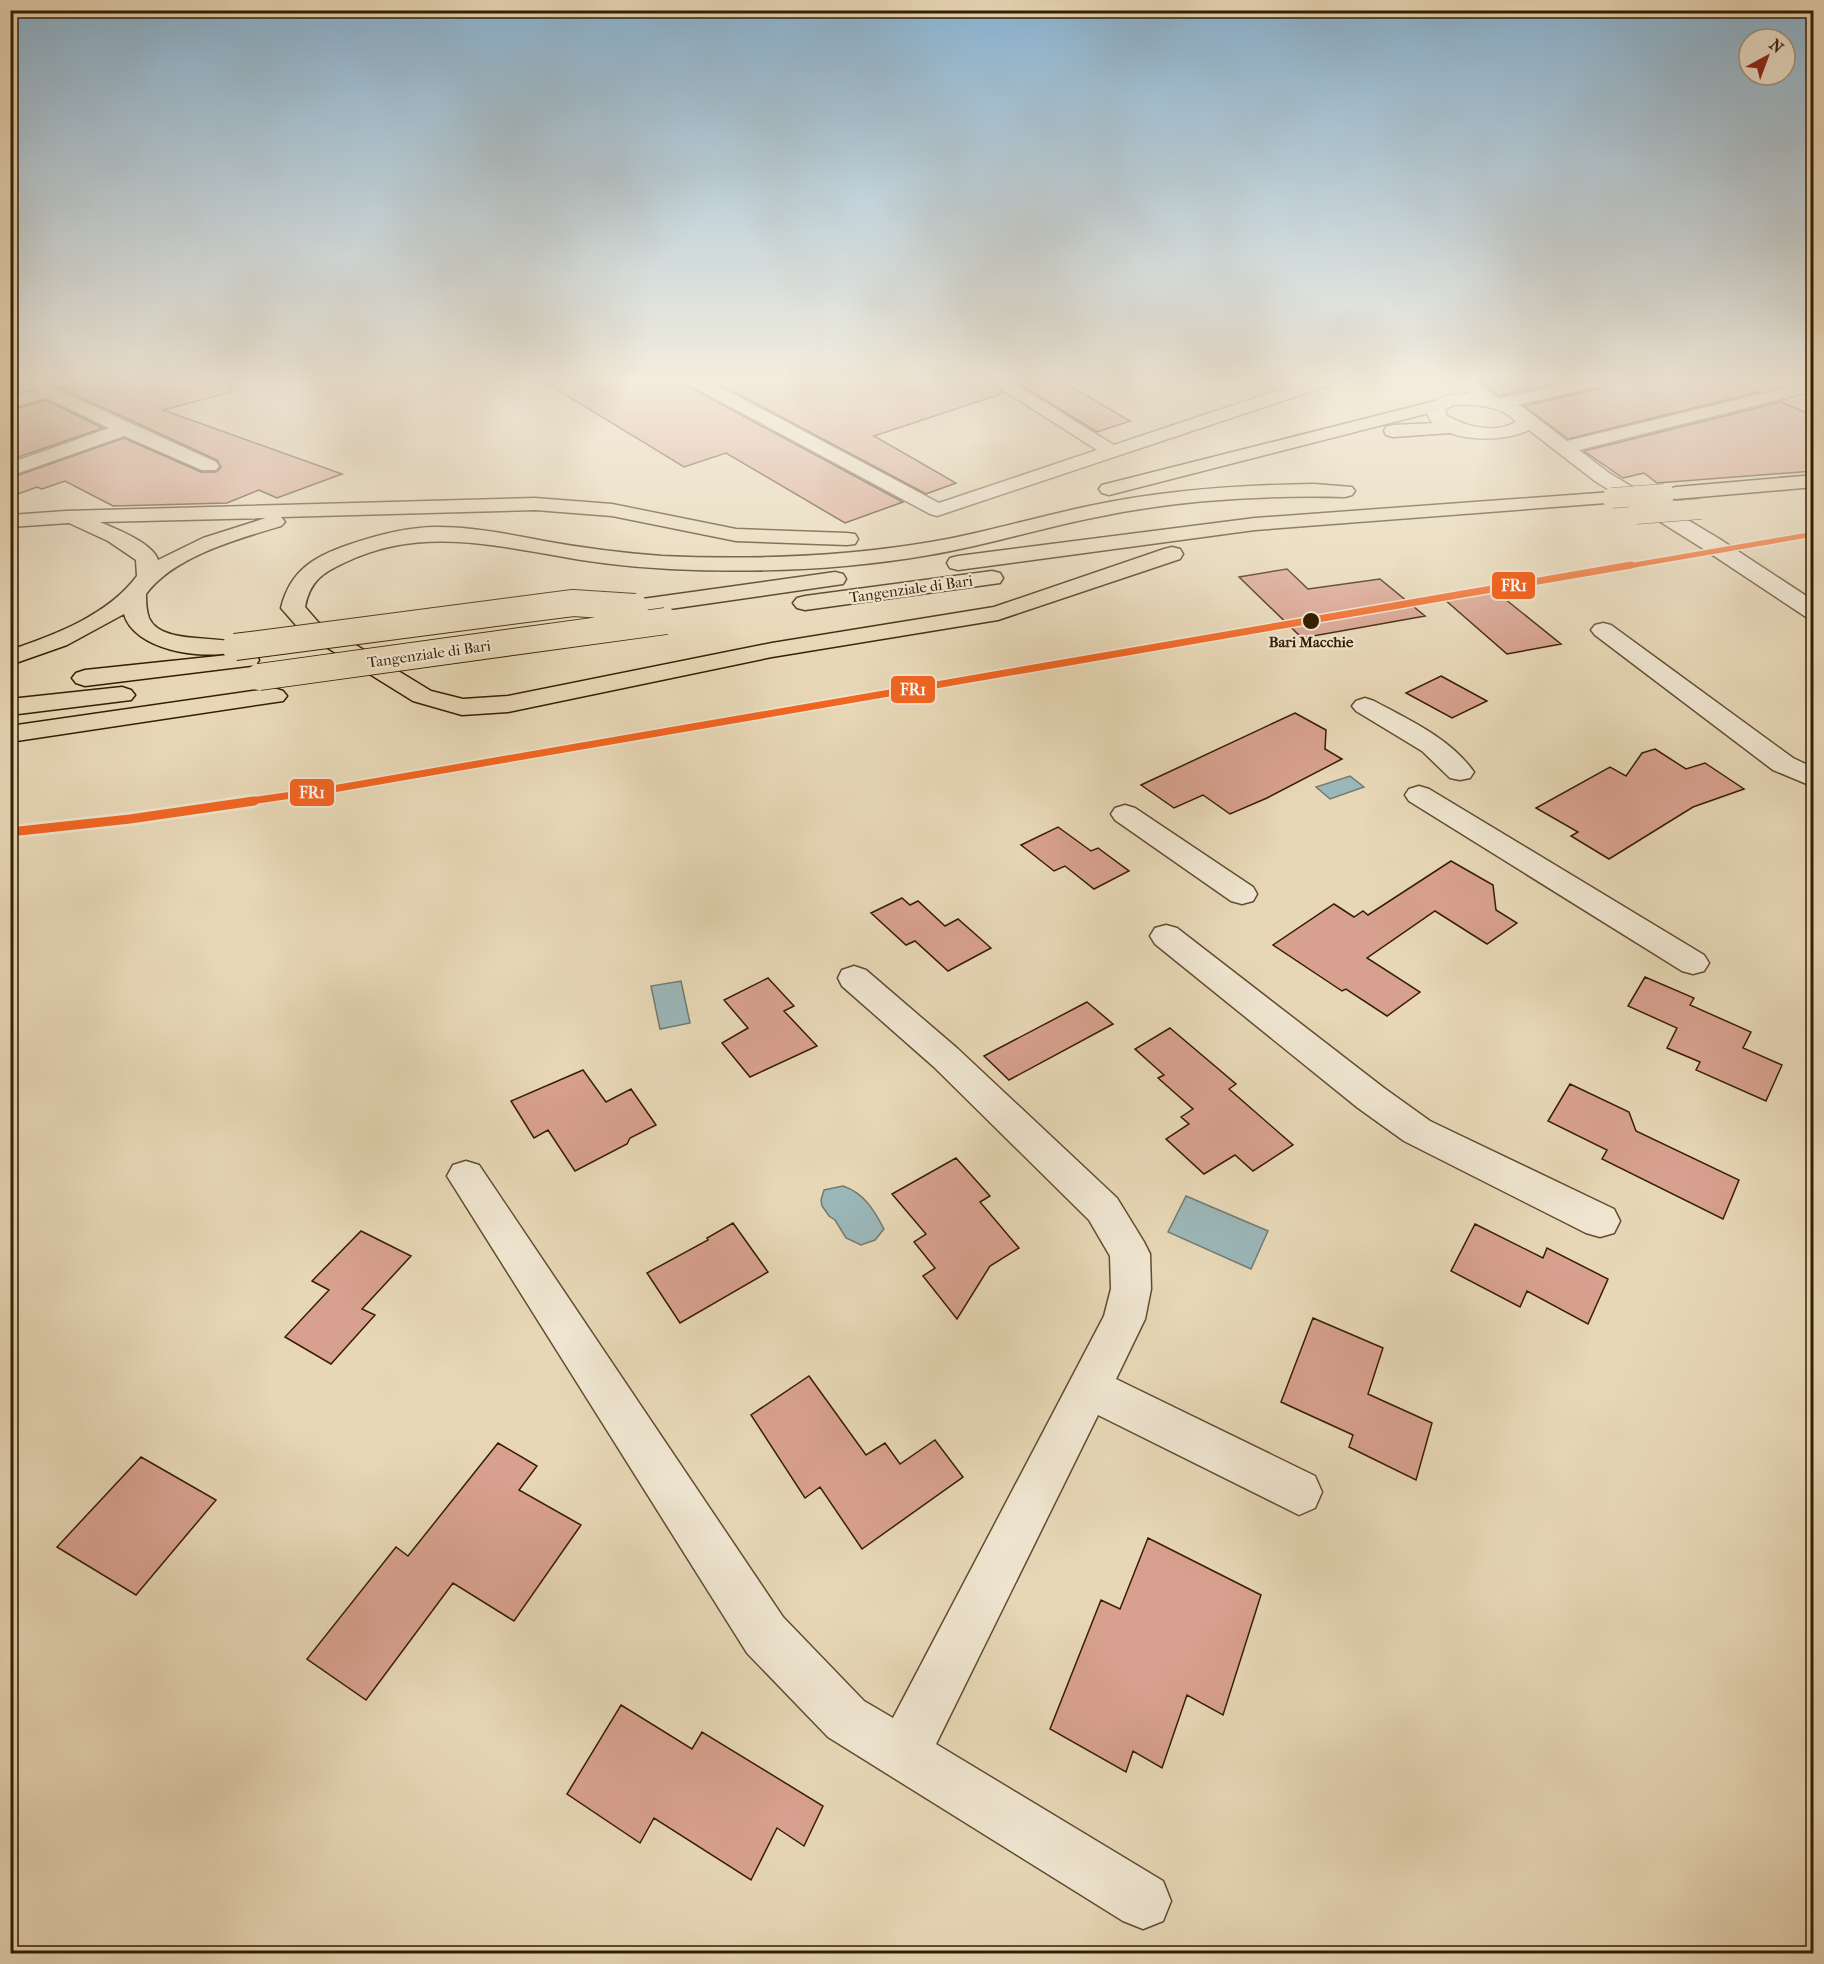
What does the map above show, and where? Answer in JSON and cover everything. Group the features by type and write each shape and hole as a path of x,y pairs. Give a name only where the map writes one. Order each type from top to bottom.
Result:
{"highway":[{"path":"10,521 66,517 534,504 612,510 736,535 832,540 885,537 935,530 1171,473"},
{"name":"Tangenziale di Bari","path":"10,707 85,700 636,607 1249,533 1814,481"},
{"path":"1172,554 998,613 771,650 508,704 462,706 422,696 310,627 293,608 299,586 324,563 371,543 422,532 473,533 576,553 638,561 771,564 846,559 965,542 1096,511 1161,500 1294,489 1345,490"},
{"name":"Tangenziale di Bari","path":"1362,524 1636,514 1814,496"},
{"path":"143,575 200,545 253,528 331,509"},
{"path":"10,658 46,647 100,618 143,575 165,536 205,513"},
{"path":"200,545 211,532 214,522 205,513"},
{"path":"66,517 116,536 143,575 137,619 150,633 254,670"},
{"name":"Tangenziale di Bari","path":"10,686 254,670 518,659 666,621 1172,554 1249,533"},
{"path":"18,733 254,670"}],"street":[{"path":"867,473 937,510 1050,473"},
{"path":"1591,473 1602,477"},
{"path":"1596,473 1710,543 1814,612"},
{"path":"1603,630 1783,764 1814,779"},
{"path":"1365,706 1432,745 1460,772"},
{"path":"1419,795 1692,963"},
{"path":"1125,813 1242,894"},
{"path":"1166,936 1371,1098 1417,1131 1600,1221"},
{"path":"854,978 946,1058 1103,1209 1130,1254 1131,1289 1124,1319 903,1753"},
{"path":"466,1176 765,1635 846,1719 1143,1901"},
{"path":"1089,1388 1299,1492"}],"water":[{"path":"1350,776 1364,787 1330,799 1316,787"},
{"path":"681,981 690,1023 660,1029 651,986"},
{"path":"843,1186 863,1198 876,1215 884,1229 875,1240 861,1245 846,1238 835,1220 822,1206 824,1190"},
{"path":"1186,1196 1268,1231 1251,1269 1168,1232"}],"building":[{"path":"25,473 342,474 277,498 259,490 227,503 113,506 65,481 42,489 37,487 10,497 10,478"},
{"path":"759,473 848,473 903,502 845,523"},
{"path":"886,473 938,473 956,483 926,494"},
{"path":"1615,473 1792,473 1657,483 1644,473 1623,478"},
{"path":"1287,569 1308,589 1380,579 1425,616 1302,638 1239,577"},
{"path":"1495,591 1561,644 1507,654 1444,599"},
{"path":"1441,676 1487,701 1452,718 1406,693"},
{"path":"1295,713 1326,730 1325,749 1342,759 1267,798 1230,814 1203,795 1174,808 1141,785"},
{"path":"1655,749 1686,769 1705,763 1744,789 1693,807 1609,859 1571,836 1578,832 1536,808 1610,767 1626,776 1642,753"},
{"path":"1058,827 1091,851 1098,848 1129,871 1094,889 1065,866 1054,871 1021,845"},
{"path":"1451,861 1493,885 1496,910 1517,923 1487,944 1435,911 1367,958 1420,992 1387,1016 1346,989 1342,991 1273,945 1334,904 1354,917 1363,911 1368,915"},
{"path":"902,898 910,905 918,901 945,926 958,919 991,948 948,971 915,941 906,945 871,913"},
{"path":"1645,977 1694,998 1690,1005 1751,1032 1743,1048 1782,1065 1766,1101 1696,1070 1700,1062 1667,1048 1677,1028 1628,1006"},
{"path":"768,978 794,1006 784,1011 817,1046 750,1077 722,1043 748,1028 724,1000"},
{"path":"1087,1002 1113,1024 1009,1080 984,1056"},
{"path":"1170,1028 1236,1084 1229,1089 1293,1145 1253,1171 1235,1155 1204,1174 1166,1139 1189,1124 1181,1117 1193,1109 1158,1078 1164,1075 1135,1049"},
{"path":"583,1070 606,1102 631,1089 656,1125 630,1138 627,1144 575,1171 548,1130 534,1138 511,1101"},
{"path":"1570,1084 1629,1112 1636,1131 1739,1180 1723,1219 1602,1159 1607,1150 1548,1121"},
{"path":"956,1158 990,1196 980,1202 1019,1248 990,1266 957,1319 923,1276 935,1268 914,1242 926,1234 892,1194"},
{"path":"733,1223 768,1272 680,1323 647,1273 708,1240 707,1238"},
{"path":"1475,1224 1543,1258 1547,1248 1608,1279 1588,1324 1527,1291 1520,1307 1451,1271"},
{"path":"361,1231 411,1256 362,1309 375,1315 331,1364 285,1337 329,1290 312,1281"},
{"path":"1313,1318 1383,1348 1368,1394 1432,1423 1416,1480 1349,1447 1353,1435 1281,1402"},
{"path":"809,1376 866,1455 885,1443 900,1464 935,1440 963,1477 862,1549 820,1487 805,1498 751,1415"},
{"path":"498,1443 537,1466 519,1490 581,1525 514,1621 453,1583 366,1700 307,1659 396,1547 408,1556"},
{"path":"141,1457 216,1500 136,1595 57,1547"},
{"path":"1148,1538 1261,1595 1223,1715 1187,1695 1162,1768 1133,1751 1126,1772 1050,1729 1101,1600 1120,1609"},
{"path":"621,1705 692,1749 702,1732 823,1806 804,1846 777,1828 751,1880 654,1818 640,1843 567,1794"}],"transit line":[{"name":"FR1","path":"10,832 130,819 327,790 1814,534"}],"place":[{"name":"Bari Macchie","path":"1311,621"}]}
